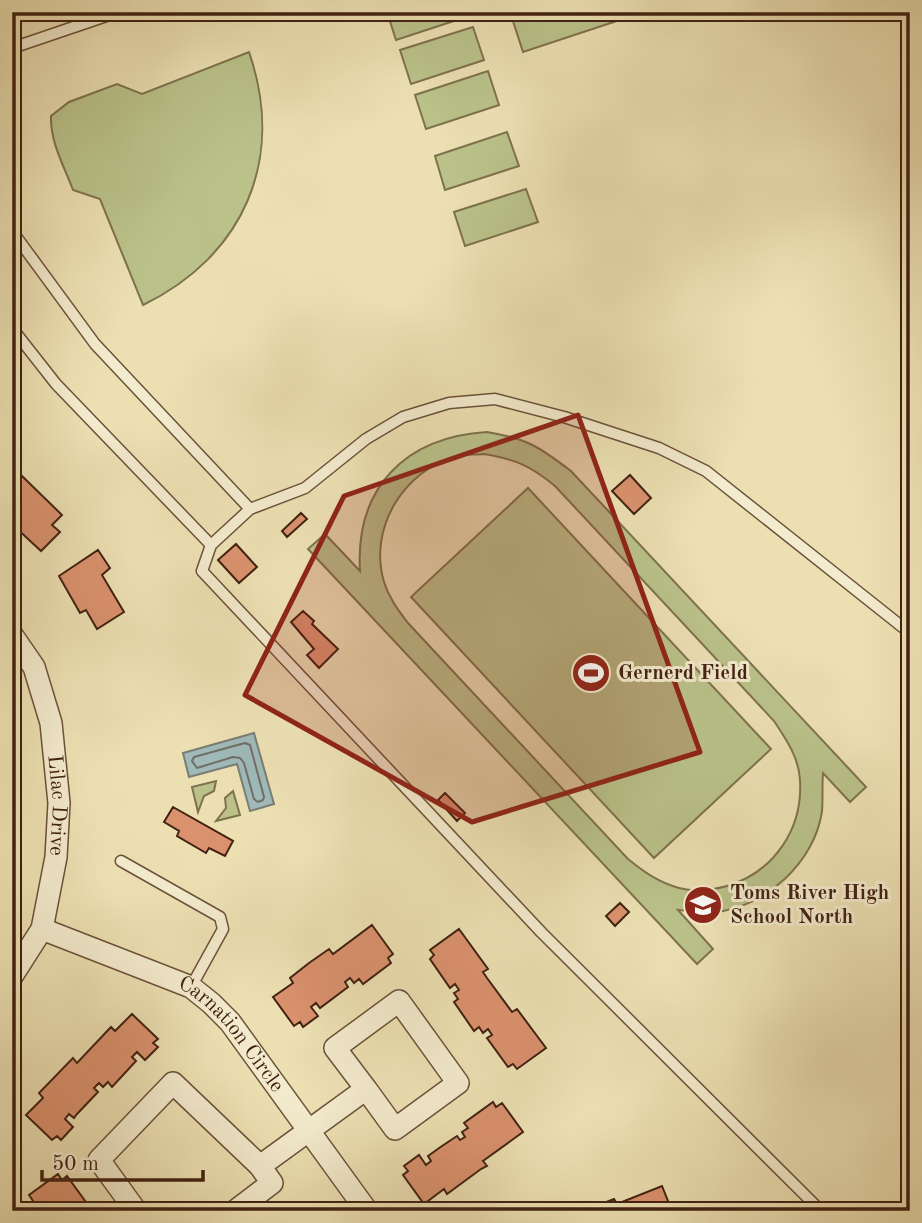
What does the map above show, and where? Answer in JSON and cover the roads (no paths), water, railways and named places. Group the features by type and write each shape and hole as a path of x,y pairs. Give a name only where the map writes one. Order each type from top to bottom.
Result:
{"street":[{"name":"Lilac Drive","path":"12,635 34,667 51,723 59,803 57,857 42,929 12,976"},
{"name":"Carnation Circle","path":"42,929 191,987 211,1003 230,1022 367,1211"},
{"path":"399,1001 458,1083 395,1129 366,1089 335,1048 399,1001"},
{"path":"136,1211 99,1160 173,1083 260,1166 272,1184 235,1211"},
{"path":"260,1166 366,1089"}],"lane":[{"path":"12,48 118,12"},
{"path":"12,231 95,344 250,509"},
{"path":"12,328 56,384 211,545"},
{"path":"821,1211 542,933 202,571 211,545 250,509 305,488 366,439 403,417 449,403 495,399 564,417 659,448 706,471 910,633"},
{"path":"121,861 220,917 223,929 191,987"}],"water":[{"path":"254,733 274,804 250,811 237,764 189,777 183,753"}],"place":[{"name":"Gernerd Field","path":"591,673"},
{"name":"Toms River High School North","path":"703,905"}]}
